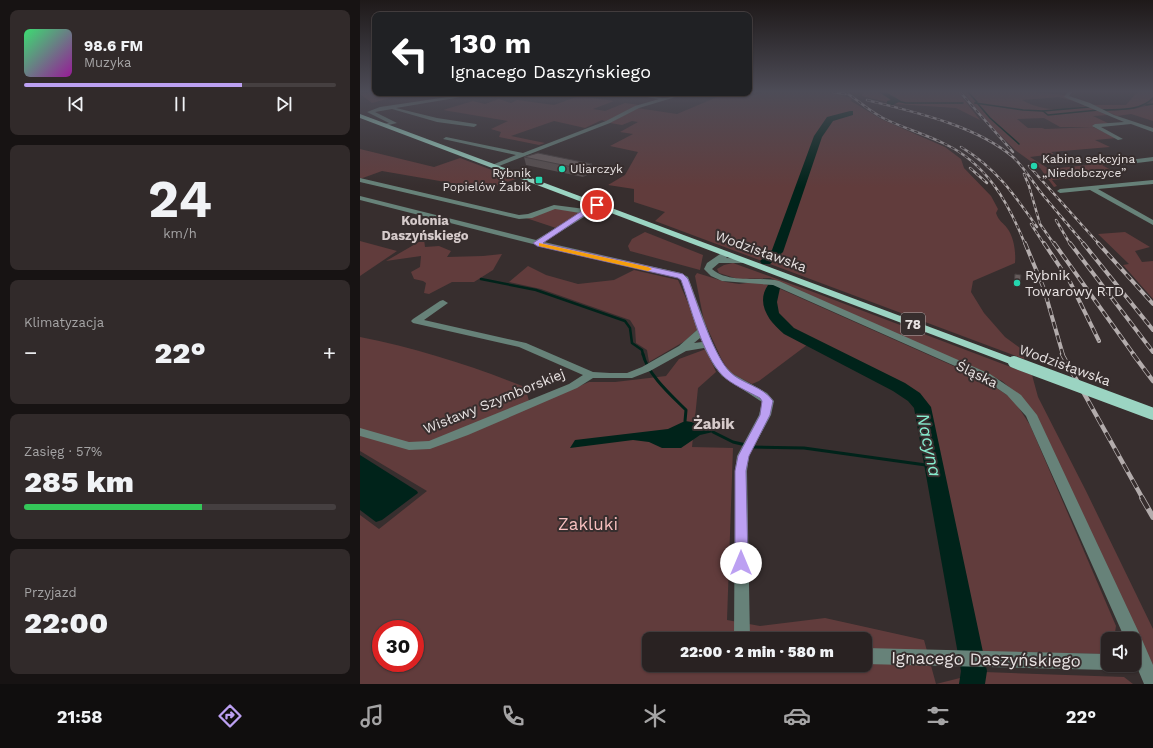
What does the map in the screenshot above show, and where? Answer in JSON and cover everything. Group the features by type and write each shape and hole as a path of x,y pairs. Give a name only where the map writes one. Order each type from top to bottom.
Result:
{"main road":[{"name":"Wodzisławska","path":"383,124 745,262 1153,414"},
{"path":"713,249 717,260"}],"street":[{"path":"386,125 390,124"},
{"path":"468,124 474,125"},
{"path":"494,166 603,124"},
{"path":"1115,124 1095,126 1120,139"},
{"path":"1137,124 1153,130"},
{"path":"1141,126 1153,124"},
{"path":"446,139 534,157"},
{"path":"1113,164 1153,159"},
{"path":"571,164 604,171"},
{"path":"360,180 519,217 524,217 554,206 584,211"},
{"path":"1060,191 1153,182"},
{"path":"1093,189 1149,218 1153,223"},
{"path":"360,198 537,243 680,276 684,279 703,330 718,363 727,374 763,396 768,401 765,415 743,456 741,471 742,632"},
{"path":"537,243 584,211 597,205"},
{"path":"717,260 726,254"},
{"path":"717,260 745,262"},
{"name":"Śląska","path":"717,260 708,268 714,275 733,280 764,280 777,284 986,376 1016,397 1031,415 1129,632"},
{"path":"443,303 416,321 522,345 590,375 628,376 646,369 683,348 703,330"},
{"path":"683,348 709,344"},
{"name":"Wisławy Szymborskiej","path":"360,432 409,446 430,445 573,386 590,375"},
{"name":"Ignacego Daszyńskiego","path":"872,656 963,660 1101,662"},
{"name":"Śląska","path":"1141,666 1153,684"}],"green space":[{"path":"502,124 546,124 511,136 545,143 539,145 499,137 501,132 491,129"},
{"path":"567,124 594,124 585,128"},
{"path":"635,124 892,124 945,147 961,159 964,168 991,196 998,209 996,213 997,216 1007,228 1011,236 1014,245 1015,263 973,281 971,292 984,313 1005,337 1023,350 1024,359 655,221 665,212 634,202 634,189 608,185 625,175 638,152 610,146 633,134 620,132"},
{"path":"989,124 1023,124 1028,128 1045,129 1093,127 1117,138 1095,140 1110,147 1051,152 1054,154 1030,157 1049,169 1108,163 1110,164 1102,165 1118,174 1052,180 1057,186 1054,187 1040,168 1015,150"},
{"path":"1055,124 1110,124 1092,127 1060,127"},
{"path":"360,149 434,167 460,158 516,179 486,189 382,171 360,179"},
{"path":"550,208 581,212 556,228 526,218"},
{"path":"645,232 703,255 700,270 630,251 628,246 632,239"},
{"path":"1125,232 1150,247 1135,251 1142,262 1153,261 1153,299 1123,265 1129,264 1098,234"},
{"path":"424,239 425,247 439,246 451,251 447,257 502,254 493,270 474,282 452,282 429,294 424,293 426,283 414,279 411,272 420,267 421,256 386,261"},
{"path":"360,241 397,251 360,276"},
{"path":"733,263 1032,375 1038,397 1086,491 1153,629 1153,668 1141,644 1141,632 1135,632 1017,394 1002,381 770,278 738,279 719,273 717,269 724,265"},
{"path":"528,266 546,275 578,284 614,280 634,270 678,280 699,328 685,341 649,362 647,350 636,343 635,328 630,320 541,289 509,282"},
{"path":"697,273 726,282 739,284 754,282 769,285 767,313 769,318 778,328 807,345 759,381 752,384 729,372 704,321 695,276"},
{"path":"776,287 958,368 992,385 1013,399 1030,425 1116,626 1115,632 1101,632 1101,654 977,652 959,576 951,579 919,406 907,395 783,329 772,307 774,307"},
{"name":"Zakluki","path":"360,337 423,352 505,379 525,387 529,401 537,404 589,382 615,382 666,376 679,359 706,349 716,372 698,388 692,447 733,448 727,620 760,626 825,618 924,640 936,684 360,684 360,515 379,529 427,491 360,451"},
{"path":"984,672 1124,677 1133,684 936,684"}],"shaded area":[{"path":"685,421 692,422 713,432 700,435 681,448 662,448 649,442 633,440 570,448 575,440 668,429"},
{"path":"360,455 418,493 382,520 376,522 360,510"}],"building":[{"path":"538,153 592,164 582,169 524,157"},
{"path":"1015,274 1021,275 1020,284 1014,283"}],"waterway":[{"name":"Nacyna","path":"766,261 777,252 809,159 818,136 824,129 826,124"},
{"path":"997,124 1019,144"},
{"path":"481,279 536,290 625,321 630,328 632,343 642,350 643,355"},
{"name":"Nacyna","path":"773,288 771,296 772,313 778,322 789,331 899,387 914,397 922,407 974,671 972,684"},
{"path":"643,354 645,362 655,377 686,410 685,421"},
{"path":"713,432 733,442 746,445"},
{"path":"752,447 804,448 933,466"}],"railway":[{"path":"896,124 945,144 960,152 973,162 984,173 1003,199 1025,244"},
{"path":"951,124 981,136 1013,157 1084,244"},
{"path":"988,124 1013,152"},
{"path":"961,147 973,155 1004,182 1037,227"},
{"path":"1029,166 1099,244"},
{"path":"970,168 987,183"},
{"path":"1024,174 1040,224 1054,244"},
{"path":"1056,220 1070,244"},
{"path":"1031,224 1044,244"},
{"path":"1025,243 1044,289 1063,355"},
{"path":"1044,243 1070,282 1099,341"},
{"path":"1054,243 1134,355"},
{"path":"1070,243 1153,352"},
{"path":"1083,243 1153,330"},
{"path":"1098,243 1153,304"},
{"path":"1062,354 1143,499"},
{"path":"1133,354 1153,381"},
{"path":"1142,498 1153,517"}],"slow traffic":[{"path":"542,245 648,269"}],"place":[{"name":"Kabina sekcyjna „Niedobczyce”","path":"1034,166"},
{"name":"Uliarczyk","path":"562,169"},
{"name":"Rybnik Popielów Żabik","path":"539,180"},
{"name":"Rybnik Towarowy RTD","path":"1017,283"}],"district":[{"name":"Kolonia Daszyńskiego","path":"425,228"},
{"name":"Żabik","path":"714,424"}],"route":[{"path":"597,205 584,211 537,243 618,263 680,276 684,279 710,347 718,363 727,374 763,396 768,401 765,415 743,456 741,471 741,563"}]}
